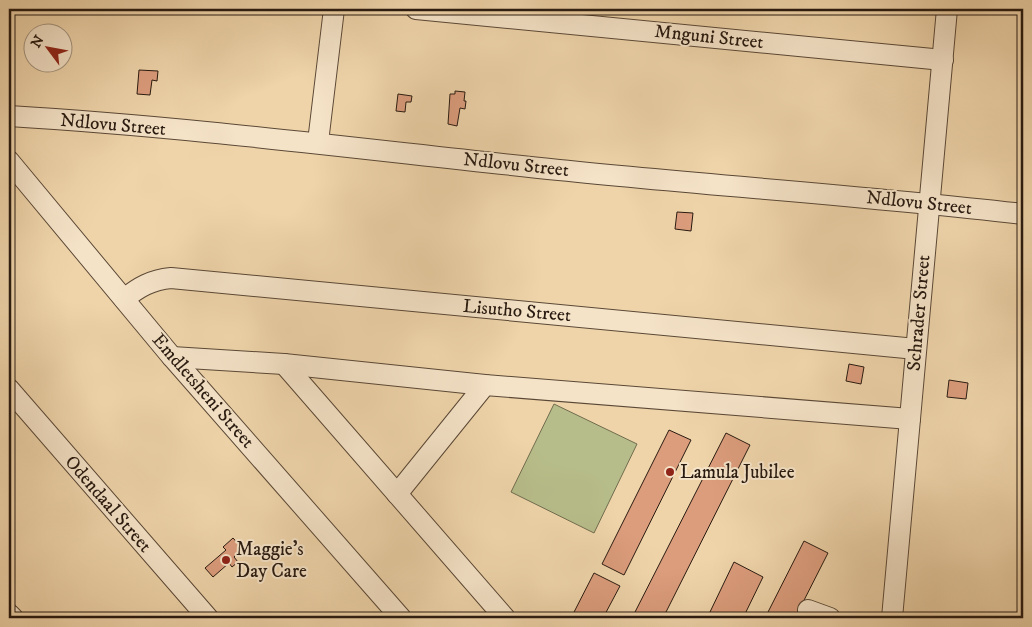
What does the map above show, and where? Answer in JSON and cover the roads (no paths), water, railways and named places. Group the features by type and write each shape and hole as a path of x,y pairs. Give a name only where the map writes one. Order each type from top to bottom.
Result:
{"street":[{"path":"318,142 334,9"},
{"name":"Mnguni Street","path":"416,9 943,60"},
{"name":"Schrader Street","path":"892,618 947,9"},
{"name":"Ndlovu Street","path":"9,116 318,142 560,170 928,203 1023,214"},
{"name":"Emdletsheni Street","path":"9,161 172,357 401,618"},
{"name":"Lisutho Street","path":"124,299 139,286 156,279 171,278 916,349"},
{"path":"172,357 284,364 485,385 910,419"},
{"path":"284,364 505,618"},
{"path":"397,494 485,385"},
{"name":"Odendaal Street","path":"9,389 208,618"},
{"path":"808,610 830,618"},
{"path":"9,614 13,618"}],"place":[{"name":"Lamula Jubilee","path":"670,472"},
{"name":"Maggie's Day Care","path":"226,560"}]}
